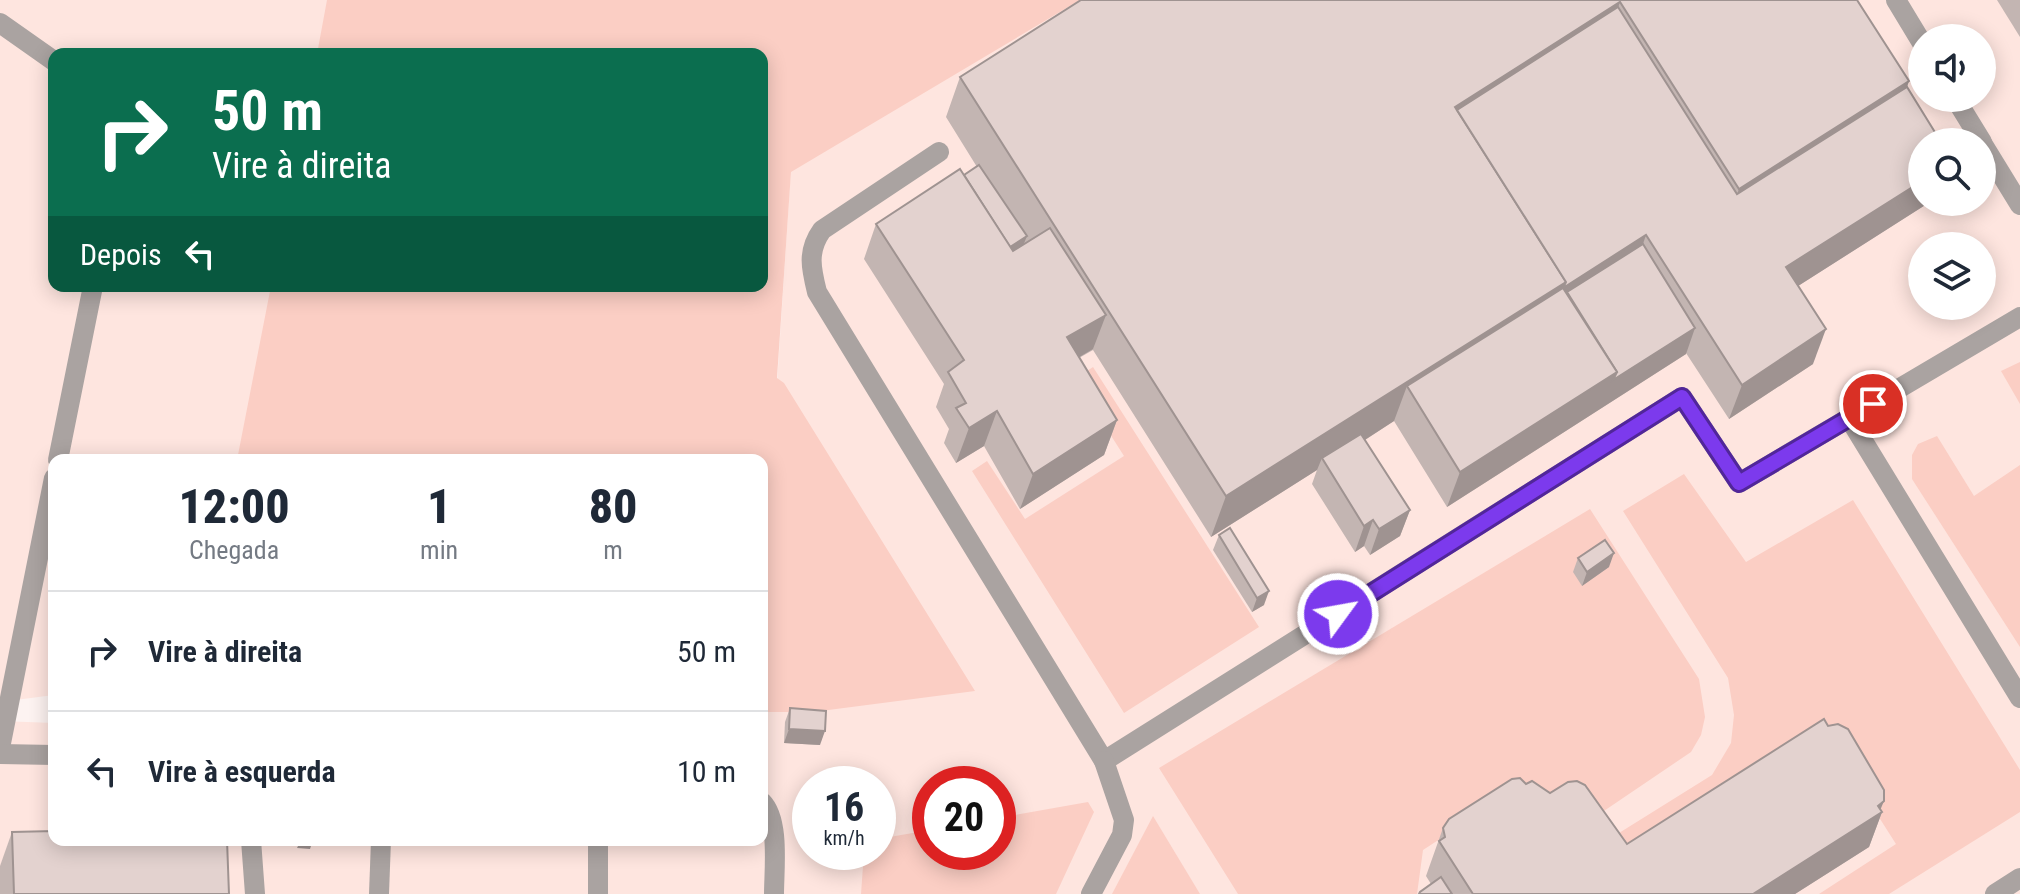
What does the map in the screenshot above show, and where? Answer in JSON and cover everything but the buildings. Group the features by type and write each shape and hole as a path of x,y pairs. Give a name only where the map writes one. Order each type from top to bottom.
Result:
{"street":[{"path":"1896,0 1911,24"},
{"path":"0,23 48,57"},
{"path":"939,152 822,230 814,242 811,267 817,292 1104,761 1124,820 1122,835 1091,894"},
{"path":"1996,165 2020,205"},
{"path":"59,454 92,292"},
{"path":"1104,761 1682,397 1739,483 2020,317"},
{"path":"1849,418 2020,698"},
{"path":"0,748 48,508"},
{"path":"0,754 48,755"},
{"path":"768,810 774,834 774,894"},
{"path":"251,846 255,894"},
{"path":"379,894 381,846"},
{"path":"598,846 598,894"},
{"path":"1995,894 2020,878"}],"shaded area":[{"path":"0,0 329,0 321,48 48,48 48,292 284,292 256,454 48,454 48,696 0,702"},
{"path":"327,0 1080,0 791,172 777,378 784,383 975,691 813,712 768,712 768,454 238,454 270,292 768,292 768,48 318,48"},
{"path":"802,0 2020,0 2020,894 0,894 0,721 48,723 48,846 768,846 768,522"},
{"path":"2020,362 2020,404 2001,371"},
{"path":"1093,367 1259,627 1124,713 972,471 987,461 1025,519 1124,456 1075,379"},
{"path":"1937,436 1974,496 2020,465 2020,647 1912,479 1912,455 1918,444"},
{"path":"1684,474 1746,562 1853,500 2020,770 2020,812 1889,894 1819,894 1896,844 1826,734 1627,861 1611,838 1712,775 1731,743 1734,715 1728,678 1623,511"},
{"path":"1590,509 1699,679 1705,717 1701,735 1691,752 1595,817 1509,794 1423,850 1417,894 1238,894 1159,768"},
{"path":"1088,802 1094,812 1056,894 861,894 863,870 896,870 896,836 912,833 912,870 1016,870 1016,815"},
{"path":"1153,816 1200,894 1112,894"}],"route":[{"path":"1338,614 1682,397 1739,483 1873,404"}]}
